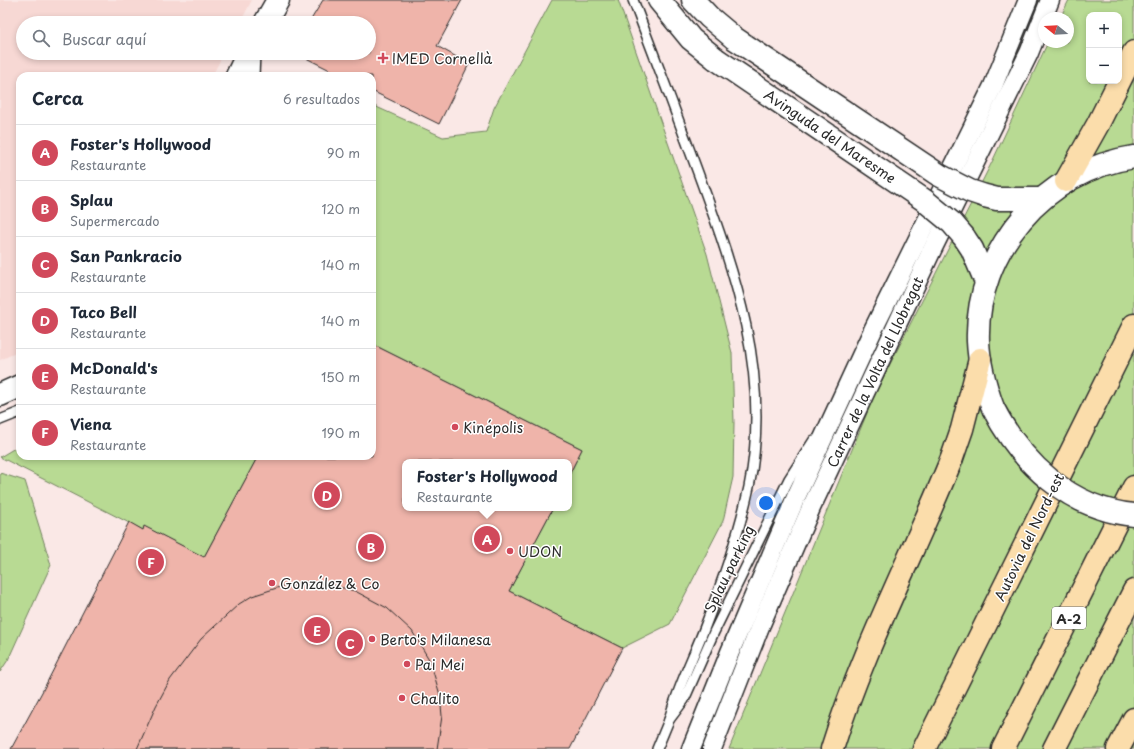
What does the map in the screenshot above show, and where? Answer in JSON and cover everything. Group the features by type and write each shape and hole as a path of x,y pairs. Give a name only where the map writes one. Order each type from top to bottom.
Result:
{"highway":[{"path":"1066,181 1132,59"},
{"name":"Autovia del Nord-est","path":"924,749 1134,326"},
{"path":"832,749 840,723 869,648 952,458 962,429 980,359"},
{"name":"A-2","path":"1003,749 1134,487"},
{"path":"1054,749 1134,591"},
{"path":"1118,749 1134,719"}],"main road":[{"name":"Avinguda del Maresme","path":"660,0 691,39 716,59 924,200 952,222 972,249 986,282"},
{"name":"Avinguda del Maresme","path":"692,0 709,18 734,38 939,175 970,191 997,199 1041,199"},
{"path":"238,72 244,60"},
{"path":"1134,157 1095,167 1066,181 1041,199 1014,228 1003,245 986,282 979,320 980,359 983,376 993,408 1016,447 1031,464 1048,479 1067,492 1108,510 1134,515"},
{"path":"0,395 16,388"}],"street":[{"name":"Carrer de la Volta del Llobregat","path":"691,749 732,645 837,406 912,248 993,86 1028,0"},
{"name":"Carrer de la Volta del Llobregat","path":"712,749 761,624 811,508 925,264 1029,53 1050,0"}],"lane":[{"path":"633,0 723,242 738,287 755,380 757,419 750,485 742,518 706,625 676,696 670,720"},
{"path":"254,72 255,60"},
{"name":"Splau parking","path":"657,749 670,720 684,700 714,632 789,479 837,406"},
{"path":"0,420 16,414"}],"shaded area":[{"path":"0,0 252,0 244,16 16,16 16,60 220,60 214,72 16,72 16,353 0,360"}],"green space":[{"path":"552,0 618,0 707,254 732,353 734,423 733,477 723,521 670,624 622,648 509,591 551,511 572,511 572,469 582,449 376,346 376,107 443,137 486,132 494,108"},
{"path":"1069,0 1134,0 1134,749 729,749 874,396 993,160 1045,48 1074,48 1074,12 1063,12"},
{"path":"16,447 16,460 256,460 204,557 144,527 143,530 0,457"},
{"path":"0,473 25,481 51,565 8,660 0,672"}],"building":[{"name":"IMED Cornellà","path":"323,0 462,0 437,46 469,64 439,124 376,93 376,72 334,72 310,60 376,60 376,16 313,16"},
{"path":"376,346 582,449 572,469 572,459 402,459 402,511 551,511 509,591 622,648 570,749 11,749 42,692 129,522 143,530 144,526 204,557 256,460 376,460"},
{"path":"305,582 323,583 355,591 387,608 412,631 430,661 440,695 442,716 437,749 137,749 156,706 170,680 201,639 239,604 252,596 286,585"}],"place":[{"name":"IMED Cornellà","path":"383,58"},
{"name":"Kinépolis","path":"455,427"},
{"name":"Taco Bell","path":"327,495"},
{"name":"Foster's Hollywood","path":"487,539"},
{"name":"Splau","path":"371,547"},
{"name":"UDON","path":"510,551"},
{"name":"Viena","path":"151,562"},
{"name":"González & Co","path":"272,583"},
{"name":"McDonald's","path":"317,630"},
{"name":"Berto's Milanesa","path":"372,639"},
{"name":"San Pankracio","path":"350,643"},
{"name":"Pai Mei","path":"407,664"},
{"name":"Chalito","path":"402,698"}]}
